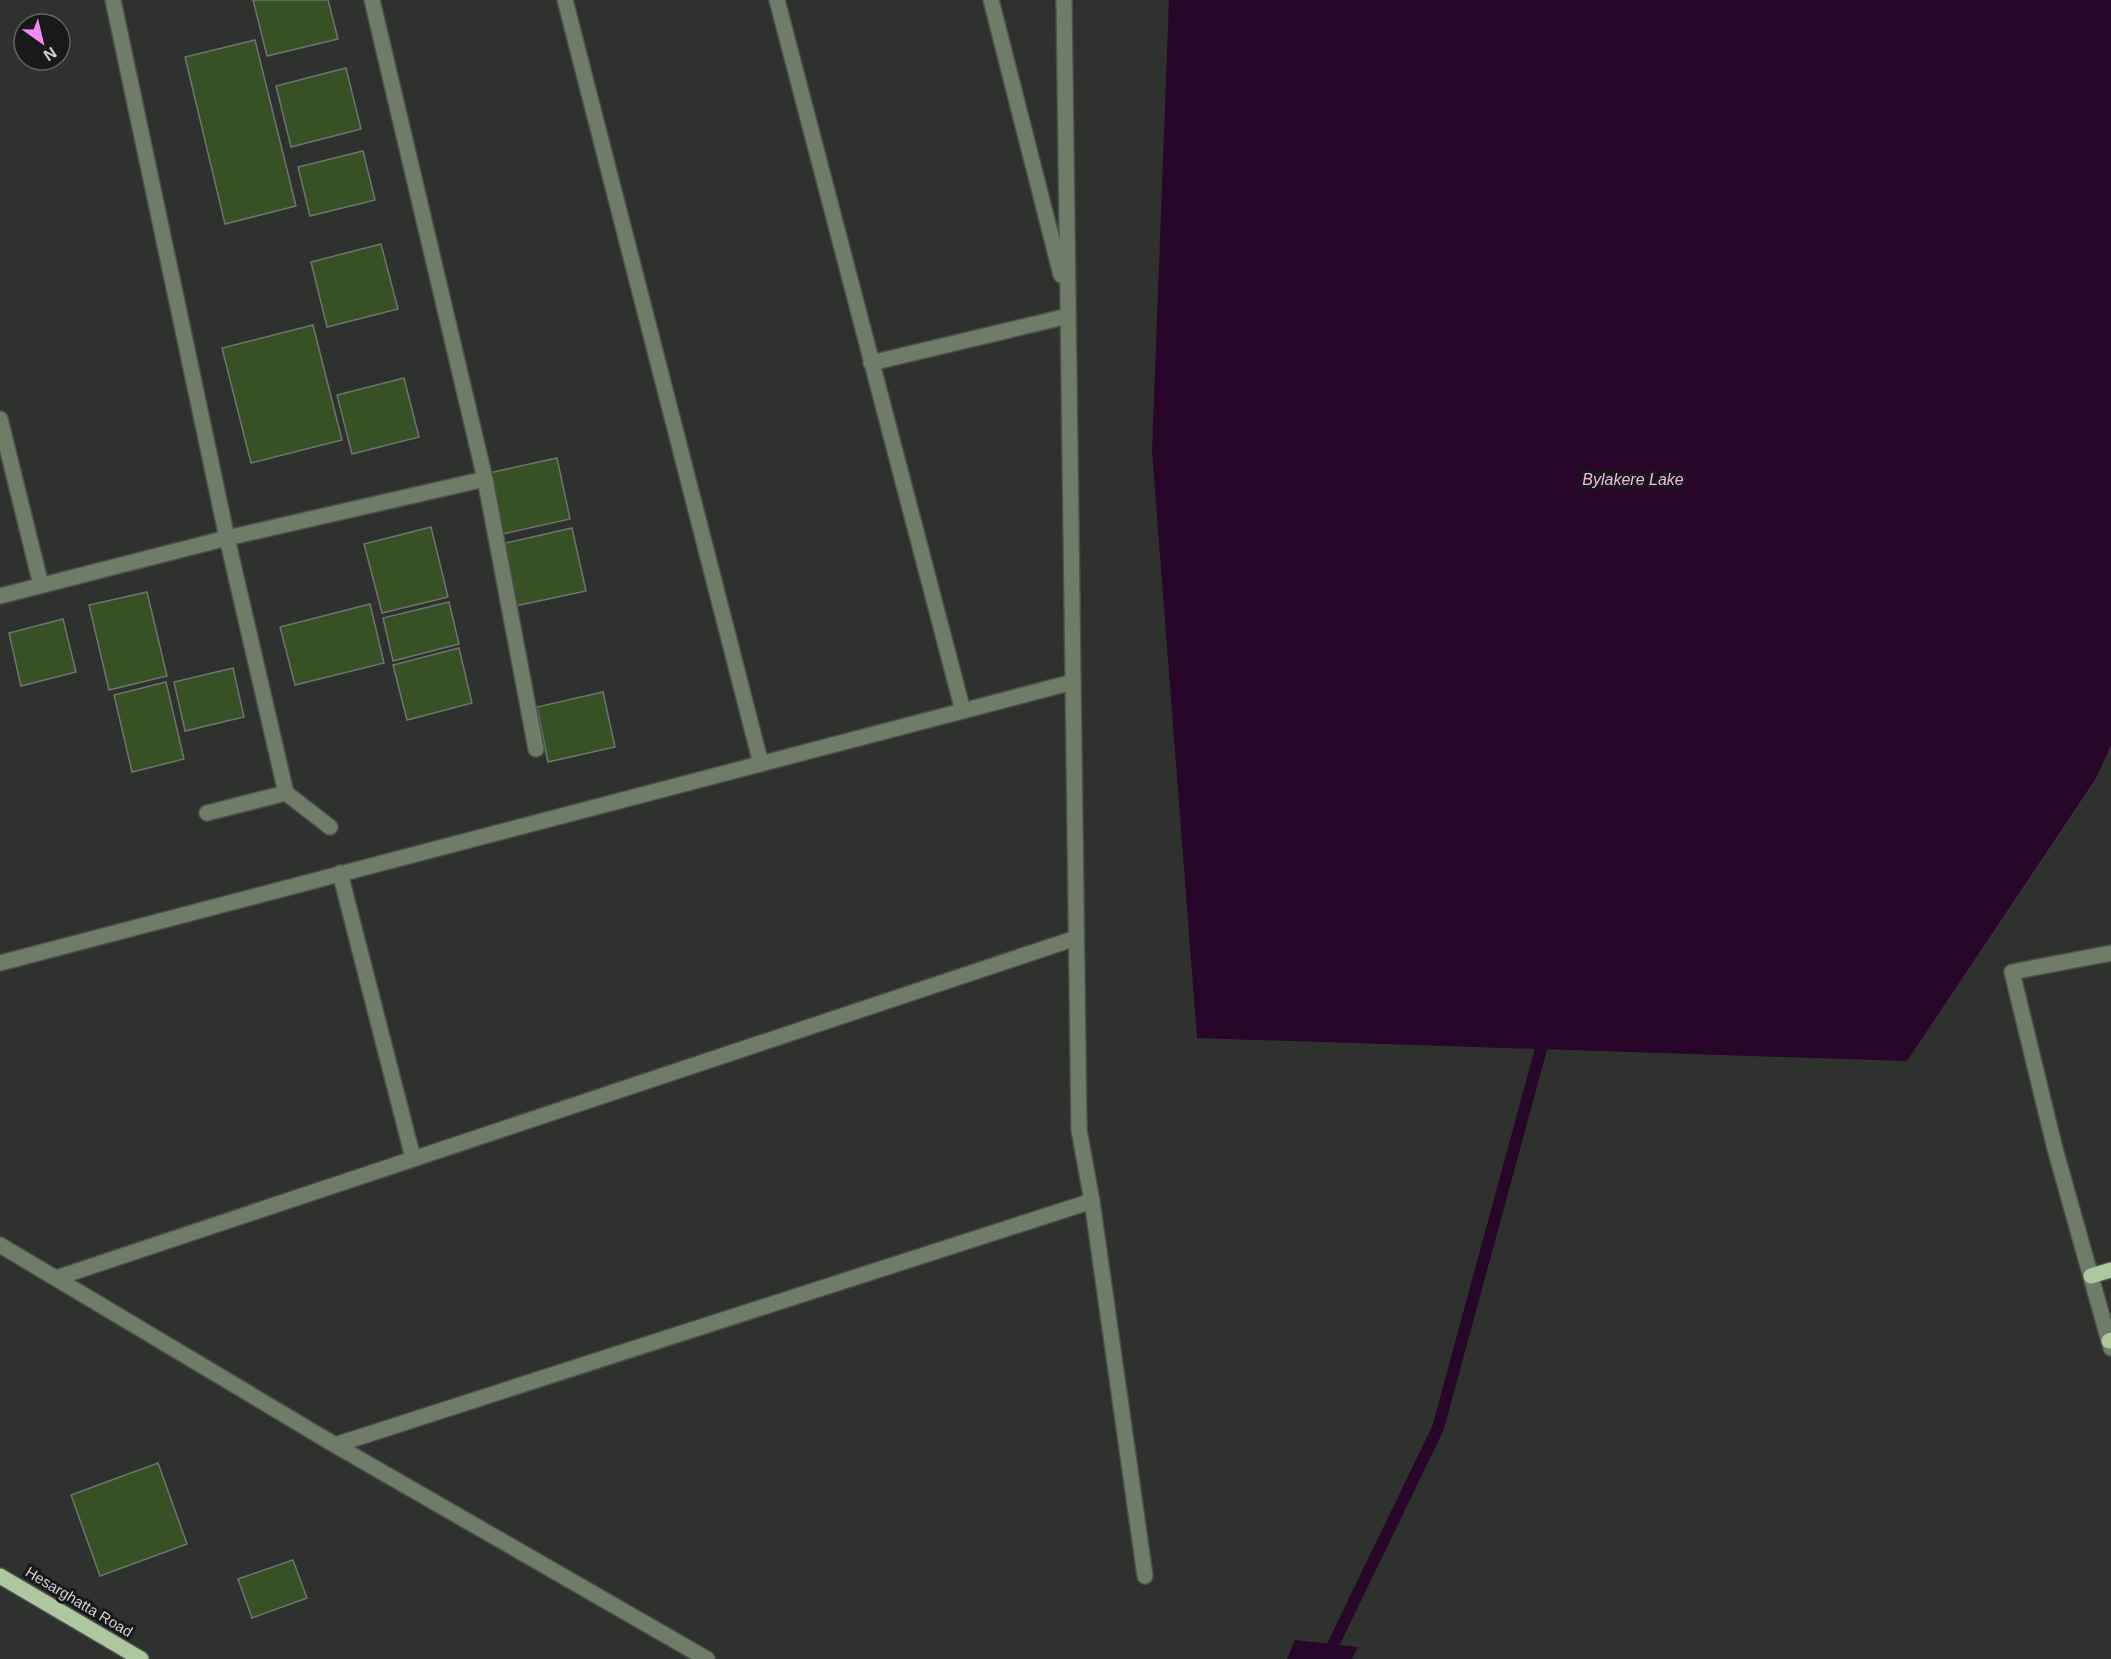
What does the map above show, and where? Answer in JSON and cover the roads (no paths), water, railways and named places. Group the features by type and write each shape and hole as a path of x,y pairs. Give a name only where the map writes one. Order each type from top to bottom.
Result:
{"main road":[{"path":"2091,1276 2111,1270"},
{"name":"Hesarghatta Road","path":"0,1576 141,1659"}],"street":[{"path":"113,0 227,538 286,793 330,827"},
{"path":"372,0 484,479 536,749"},
{"path":"565,0 761,764"},
{"path":"777,0 963,711"},
{"path":"991,0 1067,298"},
{"path":"1064,0 1079,1130 1092,1201 1145,1576"},
{"path":"871,363 1068,316"},
{"path":"0,419 41,585"},
{"path":"0,596 227,538 484,479"},
{"path":"0,963 1073,682"},
{"path":"207,813 286,793"},
{"path":"340,873 413,1158"},
{"path":"56,1278 1076,938"},
{"path":"2110,1343 2055,1149 2012,972 2111,953"},
{"path":"335,1445 1092,1201"},
{"path":"0,1245 335,1445 707,1659"}],"water":[{"name":"Bylakere Lake","path":"1169,0 2111,0 2111,745 2096,778 1907,1061 1197,1038 1152,451"},
{"path":"1295,1640 1358,1647 1352,1659 1287,1659"}],"waterway":[{"path":"1323,1659 1333,1645 1438,1428 1541,1049"}]}
